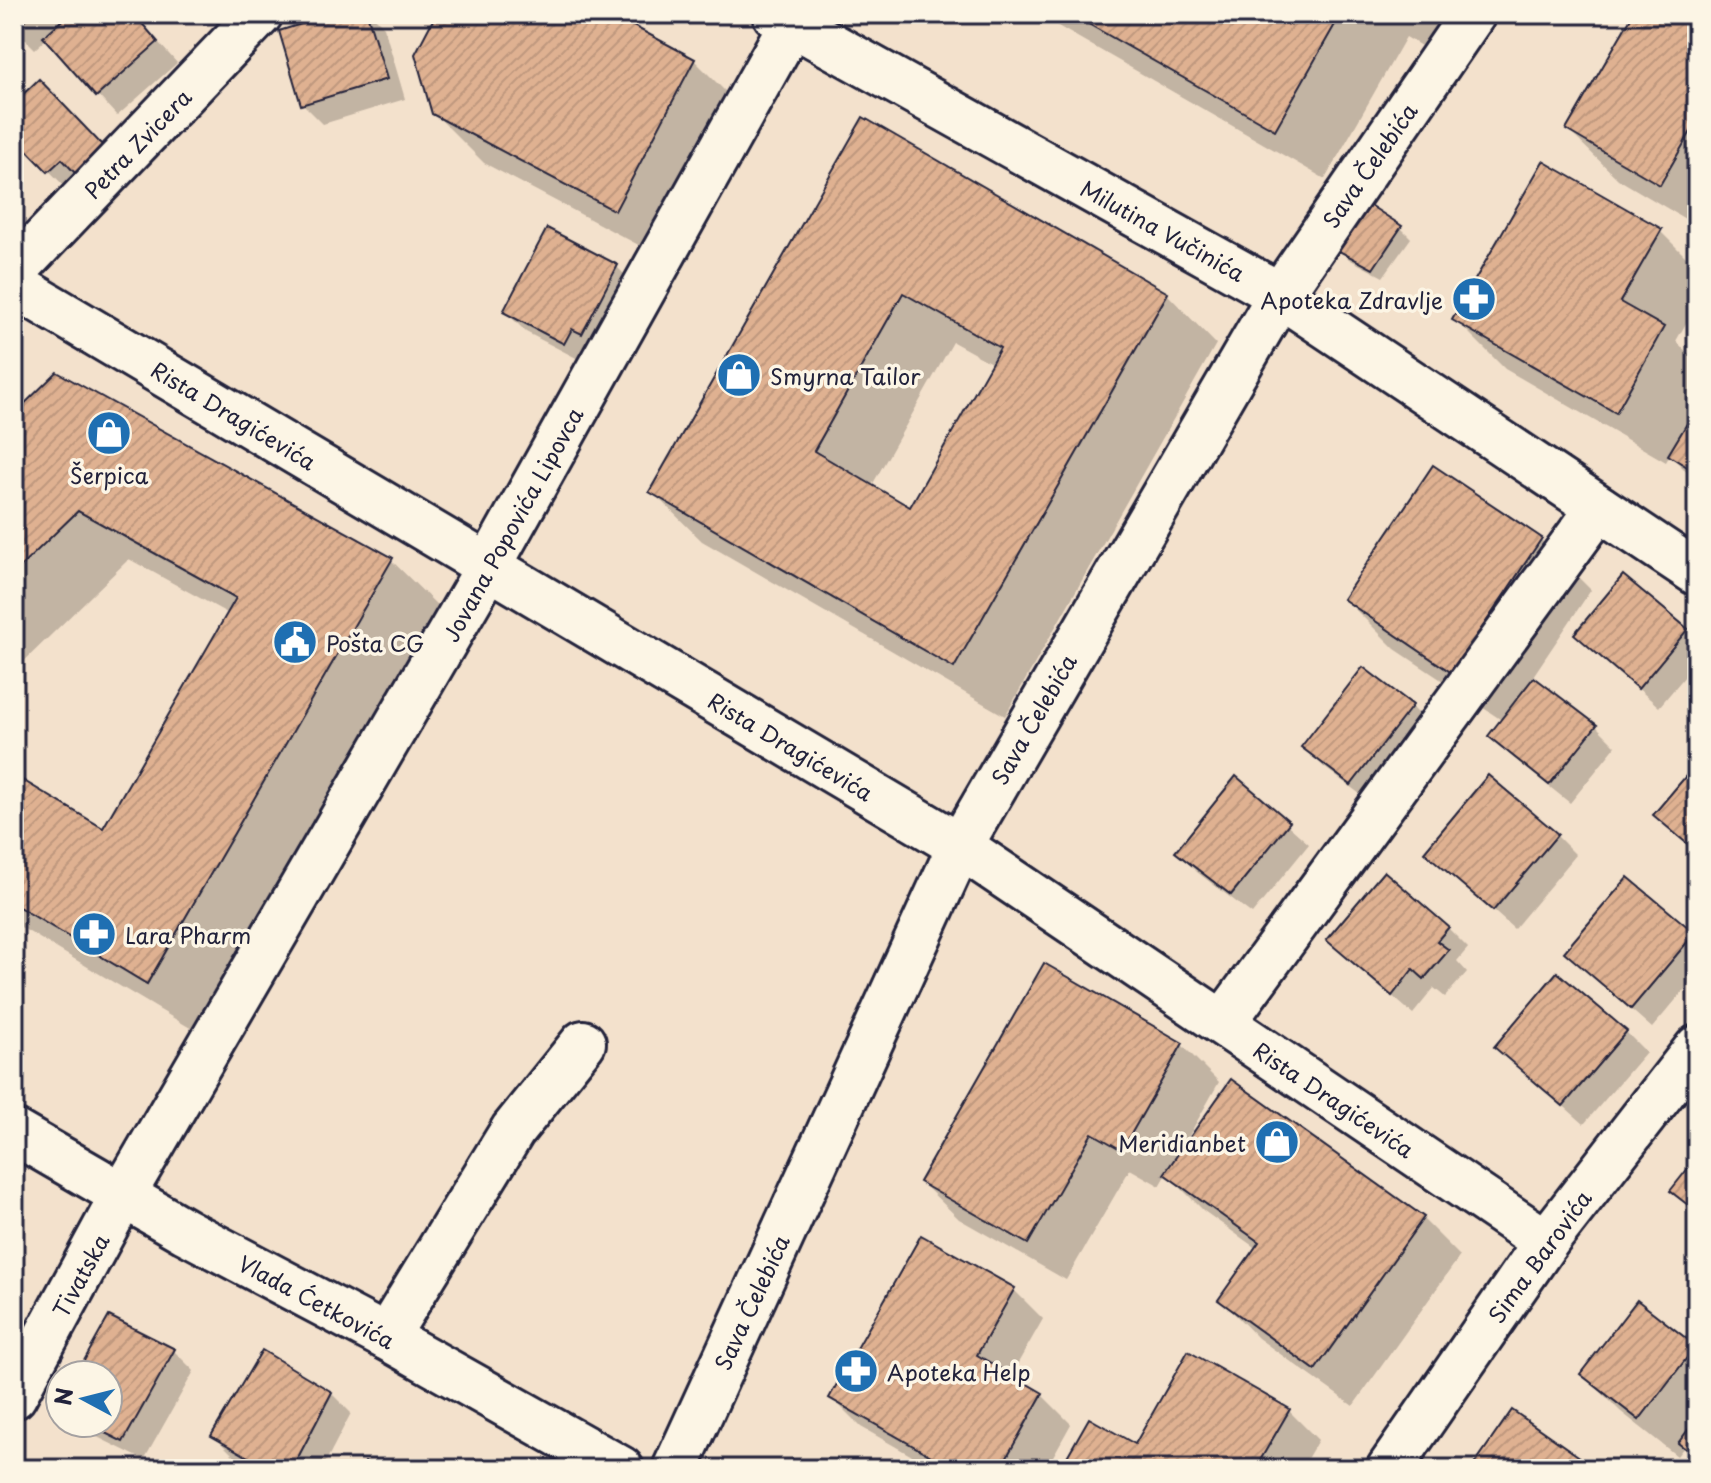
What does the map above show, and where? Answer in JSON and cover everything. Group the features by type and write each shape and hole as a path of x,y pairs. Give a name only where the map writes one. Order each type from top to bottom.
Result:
{"street":[{"name":"Sava Čelebića","path":"675,1469 960,846 1280,295 1473,14"},
{"name":"Milutina Vučinića","path":"788,17 1280,295 1697,573"},
{"name":"Jovana Popovića Lipovca","path":"123,1195 489,566 788,17"},
{"name":"Petra Zvicera","path":"14,271 248,18"},
{"name":"Rista Dragićevića","path":"14,285 960,846 1546,1242"},
{"path":"1223,1023 1599,508"},
{"path":"386,1337 513,1130 583,1043"},
{"name":"Sima Barovića","path":"1389,1469 1546,1242 1697,1048"},
{"name":"Vlada Ćetkovića","path":"14,1132 621,1469"},
{"name":"Tivatska","path":"14,1396 123,1195"}],"building":[{"path":"14,14 32,14 14,30"},
{"path":"69,14 134,14 158,42 96,97 43,37"},
{"path":"333,14 367,14 387,79 301,105 279,31"},
{"path":"436,14 611,14 695,59 615,211 432,114 415,54"},
{"path":"1071,14 1341,14 1275,130"},
{"path":"1633,14 1697,14 1697,121 1660,185 1566,130"},
{"path":"39,79 103,146 75,173 62,159 48,172 14,137 14,103"},
{"path":"863,117 1168,293 954,668 649,492","holes":["903,293 1000,348 910,507 814,451"]},
{"path":"1543,161 1662,229 1620,302 1664,327 1616,413 1452,320"},
{"path":"1368,204 1402,226 1373,269 1337,250"},
{"path":"547,228 618,265 582,334 572,329 564,344 503,312"},
{"path":"57,372 393,558 147,984 14,904 14,775 103,828 236,598 78,511 14,573 14,414"},
{"path":"1697,407 1697,473 1668,455"},
{"path":"1433,465 1542,538 1452,673 1343,599"},
{"path":"1623,575 1688,629 1638,689 1574,634"},
{"path":"1363,667 1413,705 1351,785 1301,747"},
{"path":"1534,677 1597,725 1549,785 1488,736"},
{"path":"1697,763 1697,852 1653,815"},
{"path":"1488,775 1558,834 1493,911 1424,852"},
{"path":"1236,776 1290,822 1231,895 1175,852"},
{"path":"1384,871 1449,927 1437,941 1449,950 1424,979 1413,969 1392,996 1326,940"},
{"path":"1628,877 1695,933 1631,1009 1564,952"},
{"path":"1044,963 1183,1043 1122,1150 1092,1133 1028,1244 919,1182"},
{"path":"1557,972 1627,1031 1563,1106 1494,1047"},
{"path":"1231,1079 1424,1217 1315,1370 1218,1300 1259,1242 1164,1174"},
{"path":"1697,1157 1697,1212 1670,1191"},
{"path":"921,1235 1015,1288 977,1355 1043,1393 1000,1469 954,1469 829,1398"},
{"path":"1637,1300 1696,1346 1639,1420 1580,1374"},
{"path":"109,1316 175,1349 123,1442 117,1439 124,1439 124,1359 85,1359"},
{"path":"262,1350 332,1392 292,1469 269,1469 211,1436"},
{"path":"1188,1351 1290,1409 1255,1469 1060,1469 1089,1418 1135,1444"},
{"path":"1512,1410 1594,1467 1593,1469 1471,1469"},
{"path":"1697,1418 1697,1458 1678,1443"},
{"path":"365,1462 379,1469 361,1469"}],"place":[{"name":"Apoteka Zdravlje","path":"1474,299"},
{"name":"Smyrna Tailor","path":"739,375"},
{"name":"Šerpica","path":"109,433"},
{"name":"Pošta CG","path":"295,642"},
{"name":"Lara Pharm","path":"94,934"},
{"name":"Meridianbet","path":"1277,1142"},
{"name":"Apoteka Help","path":"856,1371"}]}
